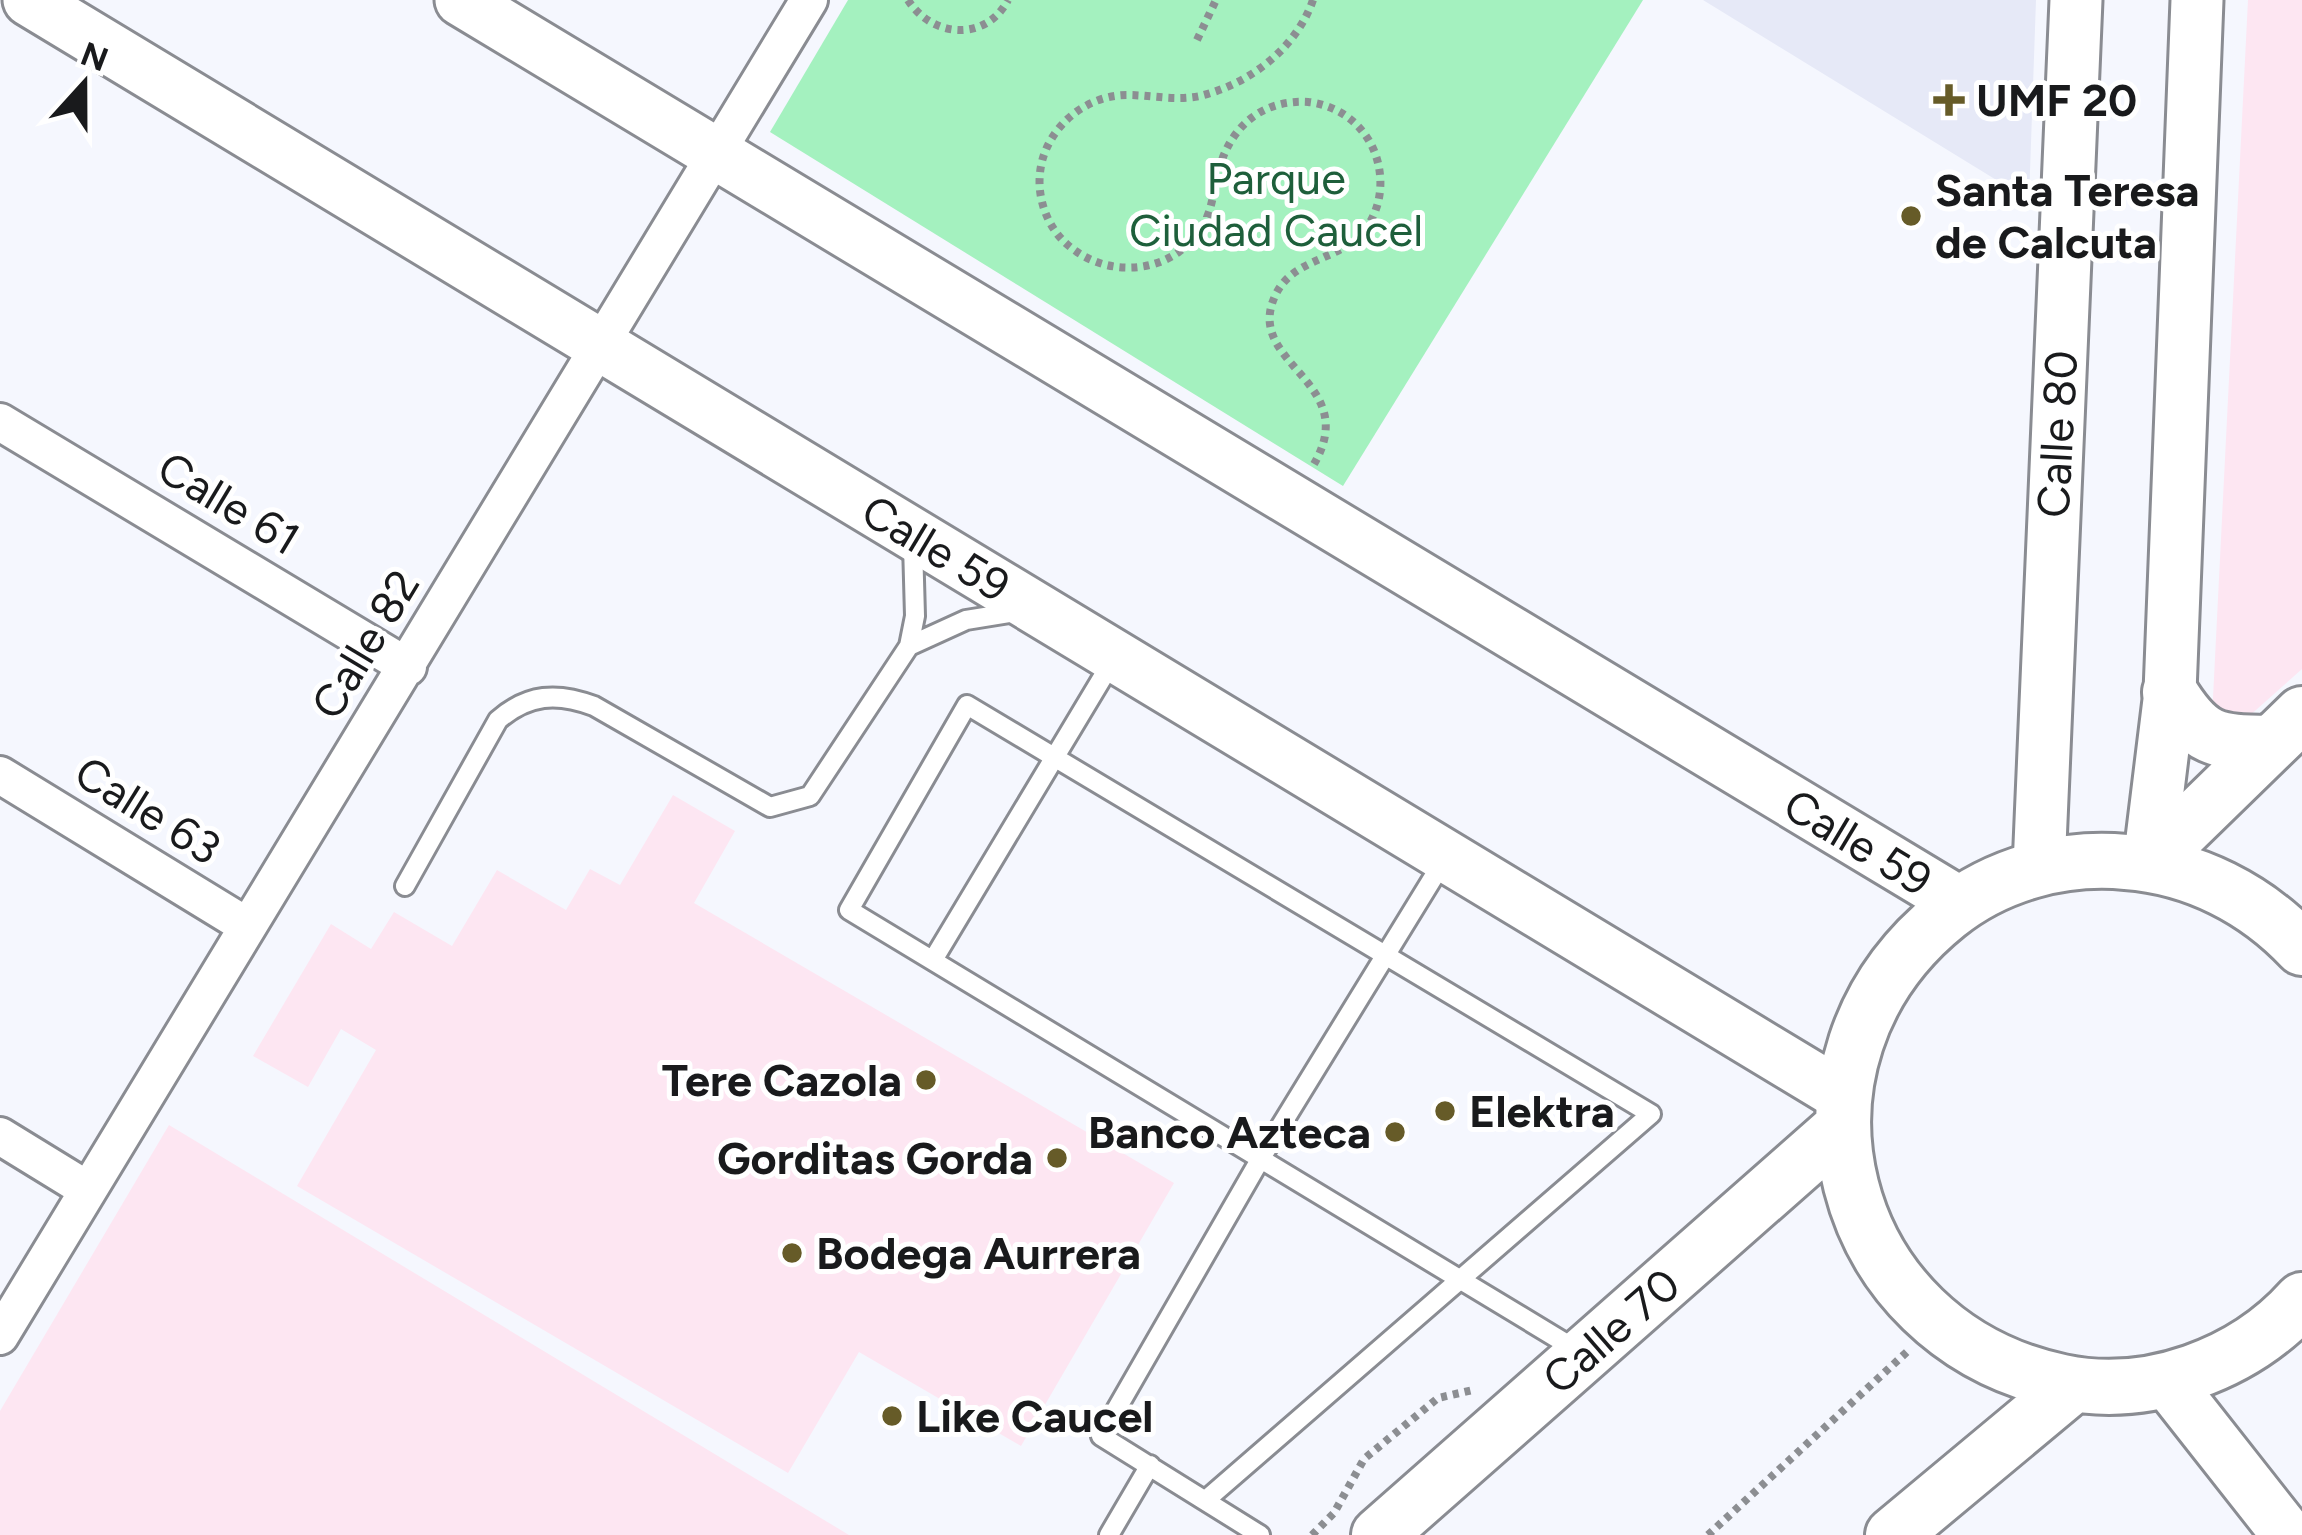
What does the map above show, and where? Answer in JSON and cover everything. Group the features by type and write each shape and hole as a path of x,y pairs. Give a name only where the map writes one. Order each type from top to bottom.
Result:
{"main road":[{"name":"Calle 59","path":"28,0 1447,856 1843,1112"},
{"name":"Calle 59","path":"461,0 1960,904"},
{"name":"Calle 80","path":"2039,868 2076,0"},
{"path":"2149,863 2170,692 2197,0"},
{"path":"2170,692 2191,725 2225,742 2286,729"},
{"path":"2149,863 2286,729"},
{"path":"2300,1307 2249,1345 2195,1372 2166,1380 2104,1387 2073,1384 2001,1364 1936,1324 1910,1298 1867,1236 1845,1164 1843,1112 1852,1051 1869,1007 1893,968 1924,933 1960,904 2008,879 2039,868 2085,861 2149,863 2235,894 2263,911 2302,948"},
{"name":"Calle 70","path":"1379,1535 1584,1354 1843,1112"},
{"path":"2166,1380 2288,1535"},
{"path":"1892,1535 2073,1384"}],"street":[{"name":"Calle 82","path":"0,1336 809,0"},
{"name":"Calle 61","path":"0,422 409,667"},
{"name":"Calle 63","path":"0,775 247,926"},
{"path":"0,1136 88,1190"}],"lane":[{"path":"405,886 498,720 518,703 544,696 572,697 594,706 770,807 809,796 909,646 915,616 912,533"},
{"path":"909,646 967,620 1038,609"},
{"path":"933,961 1115,656"},
{"path":"1207,1498 1462,1278 1651,1114 967,705 849,910 1462,1278 1584,1354"},
{"path":"1260,1535 1101,1436 1261,1158 1447,856"},
{"path":"1109,1535 1150,1465"}],"path":[{"path":"908,0 931,24 950,31 988,23 1008,0"},
{"path":"1197,40 1216,0"},
{"path":"1292,501 1319,457 1325,413 1316,390 1273,341 1268,323 1271,306 1288,277 1345,250 1365,232 1377,208 1381,182 1376,154 1363,131 1343,113 1318,103 1291,101 1264,108 1242,123 1226,145 1207,217 1193,238 1175,255 1153,266 1104,266 1061,240 1040,196 1040,172 1046,148 1078,110 1100,99 1125,95 1196,97 1232,86 1265,66 1291,40 1313,0"},
{"path":"1708,1535 1936,1324"}],"shaded area":[{"name":"UMF 20","path":"1703,0 2036,0 2029,200"},
{"path":"2248,0 2302,0 2302,669 2238,726 2212,718"},
{"path":"673,795 735,831 694,903 1174,1183 1021,1446 859,1352 788,1473 297,1186 376,1050 341,1029 308,1087 253,1056 331,924 371,949 394,912 452,946 497,870 566,910 590,869 620,885"},
{"path":"169,1125 849,1535 0,1535 0,1411"}],"green space":[{"name":"Parque Ciudad Caucel","path":"848,0 1643,0 1343,486 770,132"}],"place":[{"name":"UMF 20","path":"1949,100"},
{"name":"Santa Teresa de Calcuta","path":"1911,216"},
{"name":"Tere Cazola","path":"926,1080"},
{"name":"Elektra","path":"1445,1111"},
{"name":"Banco Azteca","path":"1395,1132"},
{"name":"Gorditas Gorda","path":"1057,1158"},
{"name":"Bodega Aurrera","path":"792,1253"},
{"name":"Like Caucel","path":"892,1416"}]}
